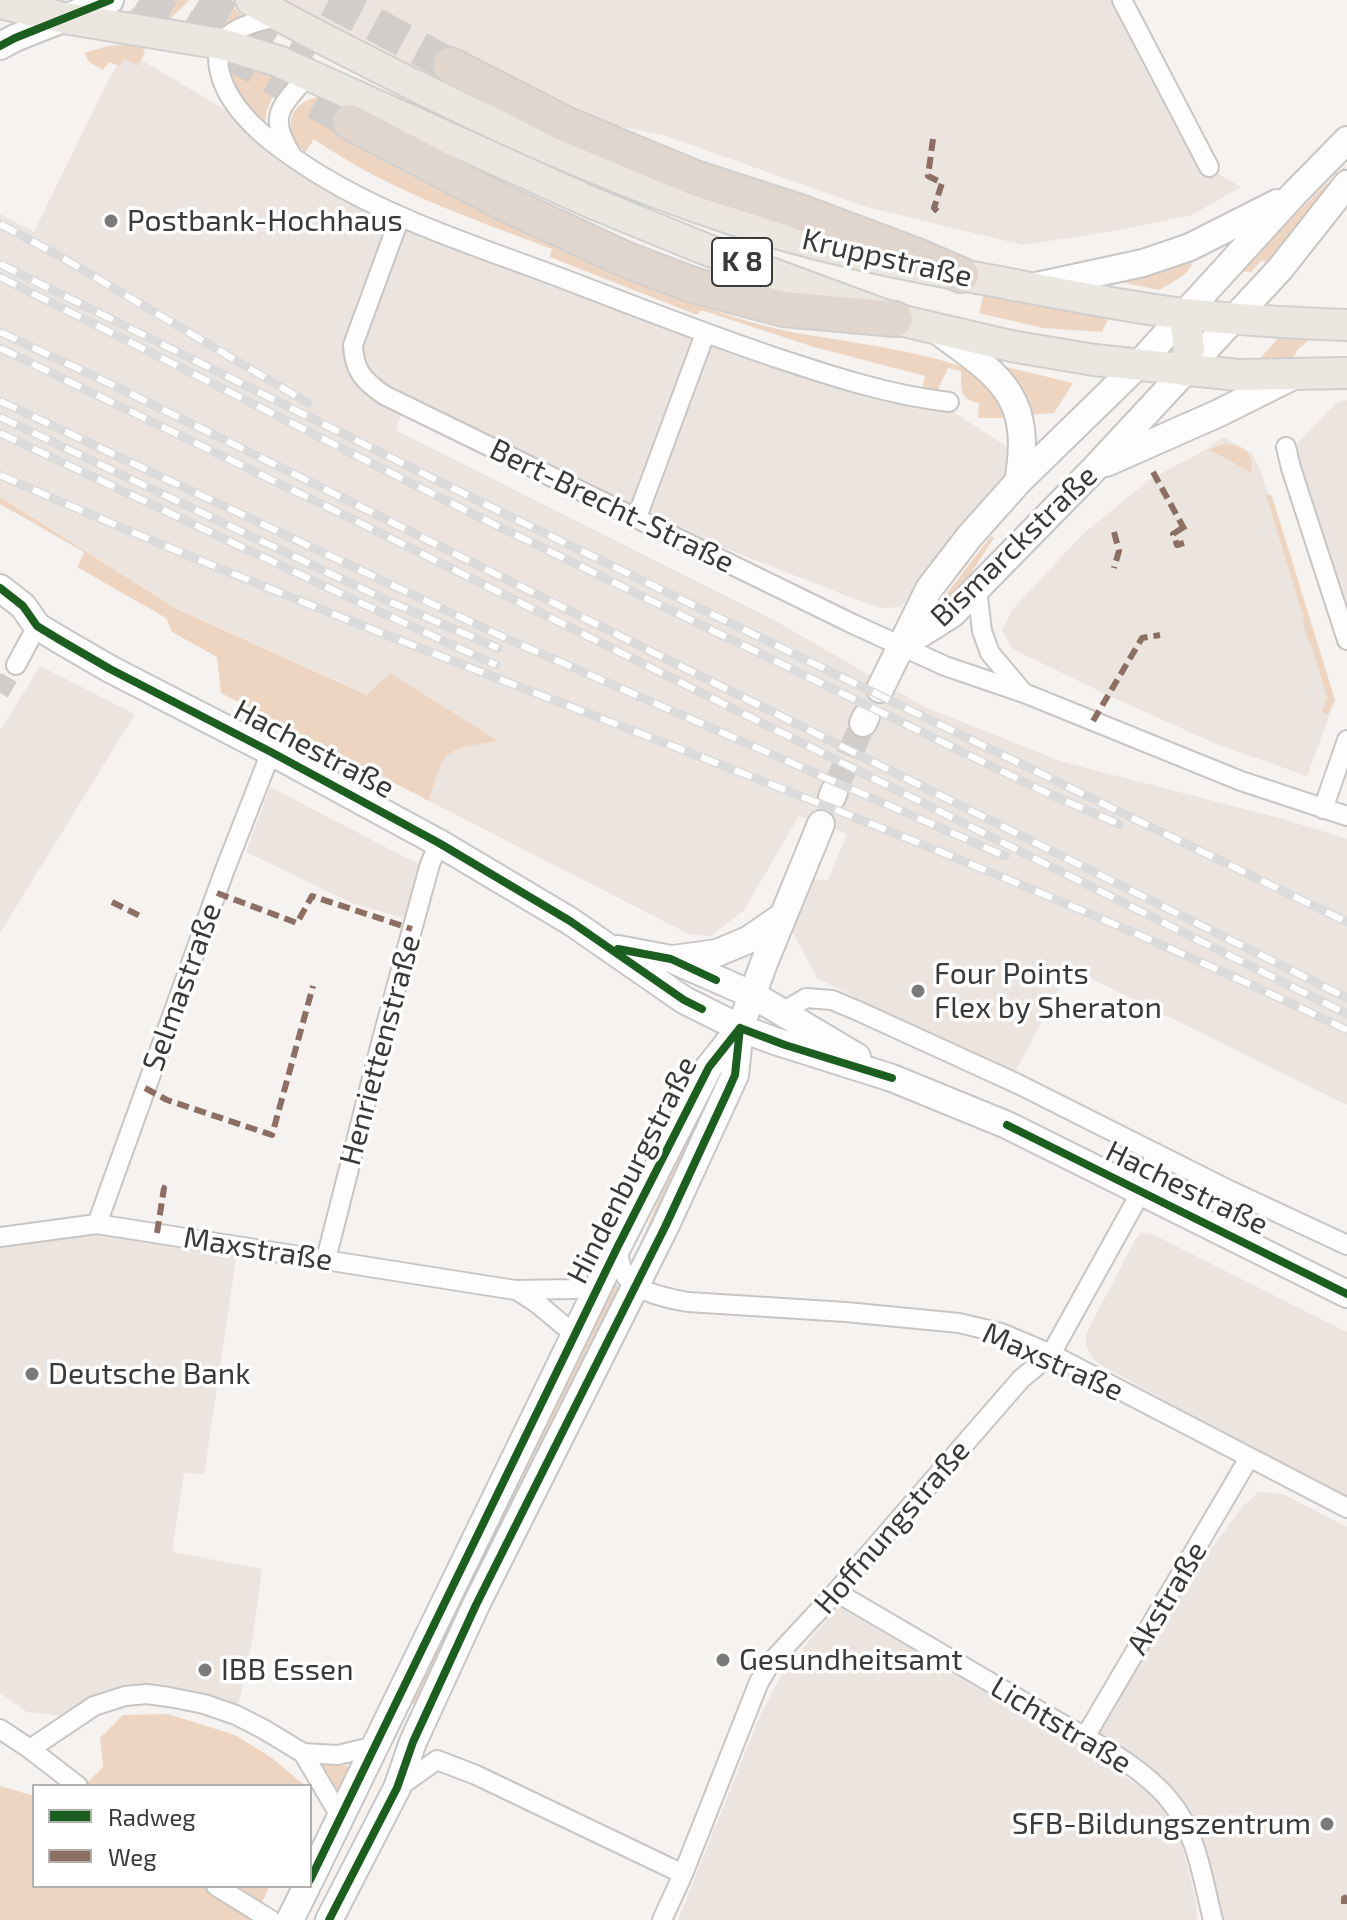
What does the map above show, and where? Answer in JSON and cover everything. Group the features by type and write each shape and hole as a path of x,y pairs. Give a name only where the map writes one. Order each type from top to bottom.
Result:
{"highway":[{"path":"450,65 565,124 695,178 797,211 961,275"},
{"path":"350,122 514,208 627,260 693,285 783,309 895,319"}],"main road":[{"path":"0,46 71,9 110,0"},
{"name":"Kruppstraße","path":"251,0 275,8 449,102 541,145 620,178 773,232 961,275 1184,314 1340,325"},
{"name":"K 8","path":"0,3 71,9"},
{"name":"Kruppstraße","path":"71,9 222,44 278,61 590,202 705,249 895,319 1047,352 1186,371 1238,375 1347,373"},
{"name":"Bismarckstraße","path":"901,646 929,589 969,537 1018,482 1138,365 1347,140"},
{"name":"Bismarckstraße","path":"901,646 952,614 1095,468 1289,259 1347,184"},
{"path":"1029,288 1143,263 1190,247 1294,194"},
{"path":"1184,314 1189,348 1186,371"},
{"path":"1095,468 1304,374 1313,353 1340,325"},
{"path":"935,329 986,367 1006,387 1023,439 1018,482"},
{"name":"Hachestraße","path":"0,588 23,606 37,626 110,669 271,752 528,894 684,1000 740,1028 892,1078 1007,1125 1347,1294"},
{"path":"880,689 901,646"},
{"name":"Hindenburgstraße","path":"329,1920 397,1788 413,1742 476,1605 636,1285 735,1075 740,1028 821,824"},
{"path":"671,959 717,953 748,940 783,916"},
{"name":"Hachestraße","path":"611,948 671,959 753,995 892,1078"},
{"name":"Hindenburgstraße","path":"312,1876 617,1248 709,1067 740,1028"},
{"path":"290,1920 306,1888"}],"street":[{"path":"1122,0 1209,167"},
{"path":"275,8 229,34 219,52 220,73 233,103 247,120 322,177 400,217 705,334 828,375 917,398 949,402"},
{"path":"291,155 283,142 278,118 282,108 309,74"},
{"name":"Bert-Brecht-Straße","path":"400,217 353,345 353,358 358,371 368,384 384,395 945,666 1024,693 1241,781 1347,816"},
{"path":"637,517 705,334"},
{"path":"1286,447 1347,640"},
{"name":"Bert-Brecht-Straße","path":"977,589 982,631 990,653 1024,693"},
{"path":"16,665 37,626"},
{"path":"1323,809 1347,740"},
{"name":"Selmastraße","path":"97,1224 224,872 271,752"},
{"name":"Henriettenstraße","path":"326,1259 391,1005 430,864 439,843"},
{"name":"Hachestraße","path":"783,1012 806,998 832,1000 1018,1084 1231,1191 1347,1245"},
{"name":"Hoffnungstraße","path":"662,1920 759,1682 771,1662 1021,1379 1051,1354 1141,1192 1156,1153"},
{"name":"Maxstraße","path":"0,1237 97,1224 515,1290 598,1287"},
{"path":"617,1248 625,1276 636,1285"},
{"name":"Maxstraße","path":"636,1285 664,1297 688,1302 959,1323 1001,1333 1051,1354 1347,1508"},
{"name":"Maxstraße","path":"515,1290 538,1304 575,1335"},
{"name":"Akstraße","path":"1085,1737 1249,1458"},
{"name":"Lichtstraße","path":"836,1592 1148,1777 1172,1802 1187,1827 1213,1920"},
{"path":"30,1749 94,1706 125,1696 147,1694 204,1704 236,1715 303,1753 338,1755 375,1746"},
{"path":"0,1729 73,1782"},
{"path":"303,1753 340,1816"},
{"path":"397,1788 437,1760 476,1775 683,1874"},
{"path":"219,1888 271,1920"}],"shaded area":[{"path":"144,0 190,0 167,22 124,15"},
{"path":"215,0 231,6 243,17 216,32 189,26"},
{"path":"262,0 1118,0 1210,169 1241,187 1192,215 1023,245 866,207 663,135 420,86"},
{"path":"147,44 137,66 124,58 119,66 109,62 103,70 89,62 84,53 108,46"},
{"path":"126,51 234,115 395,219 351,356 405,407 395,430 772,619 927,708 1063,762 1283,819 1347,839 1347,1105 1070,968 1013,1076 817,978 785,918 806,879 828,880 847,834 799,816 744,910 711,936 689,934 429,801 439,765 446,755 465,746 368,695 178,609 0,497 0,214 34,232 107,83"},
{"path":"231,62 289,79 272,100 264,128 237,89"},
{"path":"327,96 357,111 343,138 542,241 624,277 738,318 782,330 922,355 972,371 987,381 1008,418 978,418 979,403 964,396 961,371 948,368 938,389 929,393 922,390 925,376 814,347 701,310 697,315 550,257 552,249 400,188 314,139 305,153 292,133 292,115 304,102"},
{"path":"1345,166 1345,171 1304,220 1274,263 1261,261 1251,272 1237,271"},
{"path":"402,223 696,338 637,516 369,383 357,346"},
{"path":"1190,260 1193,263 1187,272 1159,290 1116,281 1153,274"},
{"path":"984,293 1108,319 1102,332 1043,328 979,313"},
{"path":"1279,337 1309,340 1298,349 1290,363 1257,362"},
{"path":"708,339 946,407 1015,452 1007,474 925,569 916,590 901,607 882,608 860,601 643,516"},
{"path":"1002,366 1073,383 1054,413 1027,415"},
{"path":"1347,400 1347,623 1293,448 1336,403"},
{"path":"1223,437 1252,453 1260,469 1335,700 1307,776 1216,744 1101,692 1013,649 1002,631 1012,610 1082,535 1149,480"},
{"path":"1224,444 1246,451 1251,460 1251,473 1208,450"},
{"path":"1268,494 1272,496 1335,700 1328,714 1322,712 1327,697 1308,641"},
{"path":"0,497 177,609 367,695 390,673 498,741 466,747 449,754 439,770 429,801 221,693 217,657 172,632 166,618 77,567 84,552 0,504"},
{"path":"991,536 994,538 952,598 947,593"},
{"path":"40,666 135,714 0,933 0,731"},
{"path":"270,787 422,866 408,919 354,904 246,852"},
{"path":"707,1082 715,1086 638,1260 635,1257"},
{"path":"97,1225 238,1246 204,1474 184,1473 172,1552 262,1569 252,1642 235,1711 170,1694 70,1717 27,1712 0,1693 0,1239"},
{"path":"1141,1233 1154,1235 1347,1332 1347,1497 1250,1447 1099,1364 1092,1357 1086,1346 1086,1335"},
{"path":"612,1279 621,1290 414,1705 410,1702"},
{"path":"1259,1492 1283,1494 1347,1527 1347,1920 1217,1920 1189,1823 1091,1737 1153,1629 1242,1507"},
{"path":"837,1606 1079,1747 1147,1791 1167,1811 1181,1841 1196,1901 1197,1920 678,1920 760,1716 780,1677"},
{"path":"168,1714 235,1735 272,1758 303,1784 86,1784 103,1767 100,1738 123,1715"},
{"path":"310,1758 329,1765 350,1766 336,1794"},
{"path":"0,1786 32,1795 32,1888 269,1888 253,1920 0,1920"}],"tunnel":[{"path":"139,0 350,122"},
{"path":"199,0 309,64"},
{"path":"329,0 450,65"},
{"path":"0,693 16,665"},
{"path":"834,792 863,723"}],"railway":[{"path":"0,224 308,403"},
{"path":"0,264 493,508 1347,922"},
{"path":"0,277 473,514 1047,793 1119,824"},
{"path":"0,332 353,503 1347,998"},
{"path":"0,348 346,516 1347,1014"},
{"path":"0,401 503,637 1005,856"},
{"path":"0,417 386,600 498,648"},
{"path":"0,433 496,665"},
{"path":"0,475 336,615 1014,882 1182,954 1347,1030"}],"marked path":[{"path":"933,139 928,176 942,183 934,208 939,213"},
{"path":"1153,472 1187,534"},
{"path":"1184,527 1173,534 1177,545 1184,543"},
{"path":"1114,532 1119,551 1114,568"},
{"path":"1093,721 1142,638 1160,635"},
{"path":"217,893 297,923 312,896 412,929"},
{"path":"112,902 142,917"},
{"path":"145,1088 167,1100 272,1135 313,986"},
{"path":"157,1233 164,1188 158,1186"},
{"path":"1344,1904 1347,1897"}],"cycle path":[{"path":"0,46 110,0"},
{"path":"0,588 23,606 37,626 60,640 439,843 570,921 684,1000 702,1009"},
{"path":"618,949 671,959 716,980"},
{"path":"740,1028 892,1078"},
{"path":"312,1876 617,1248 709,1067 740,1028"},
{"path":"329,1920 397,1788 413,1742 476,1605 665,1227 727,1093 735,1075 740,1028"},
{"path":"1007,1125 1347,1294"}],"place":[{"name":"Postbank-Hochhaus","path":"111,221"},
{"name":"Four Points Flex by Sheraton","path":"918,991"},
{"name":"Deutsche Bank","path":"32,1374"},
{"name":"Gesundheitsamt","path":"723,1660"},
{"name":"IBB Essen","path":"205,1670"},
{"name":"SFB-Bildungszentrum","path":"1327,1824"}]}
